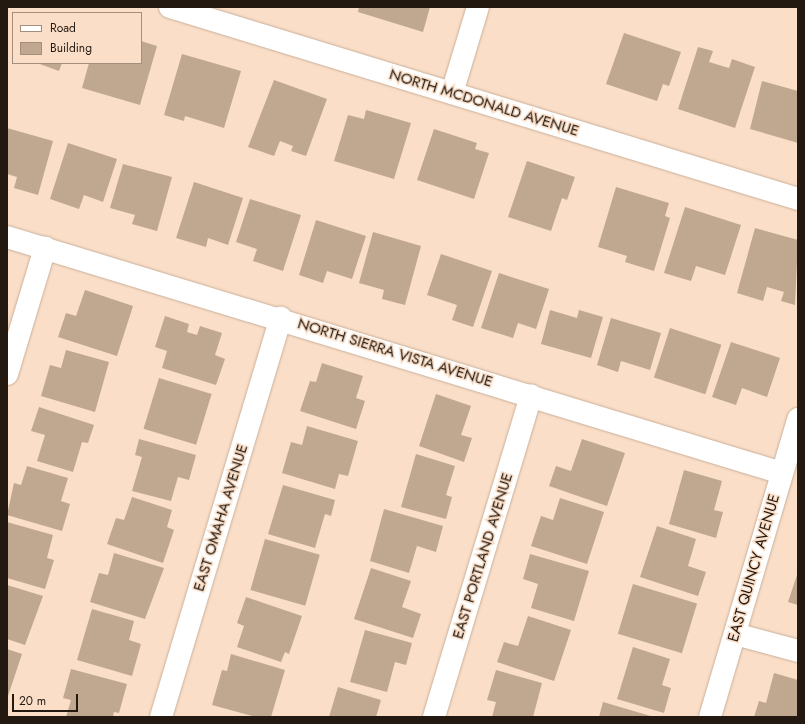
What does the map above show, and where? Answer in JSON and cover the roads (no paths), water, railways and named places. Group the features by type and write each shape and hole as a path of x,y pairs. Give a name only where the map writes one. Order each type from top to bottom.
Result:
{"street":[{"path":"452,93 478,7"},
{"name":"NORTH MCDONALD AVENUE","path":"184,9 798,199"},
{"name":"NORTH SIERRA VISTA AVENUE","path":"7,237 281,318 782,472"},
{"path":"7,374 44,248"},
{"name":"EAST OMAHA AVENUE","path":"161,717 281,318"},
{"name":"EAST PORTLAND AVENUE","path":"434,717 531,395"},
{"name":"EAST QUINCY AVENUE","path":"710,717 798,419"},
{"path":"735,634 798,652"}]}
